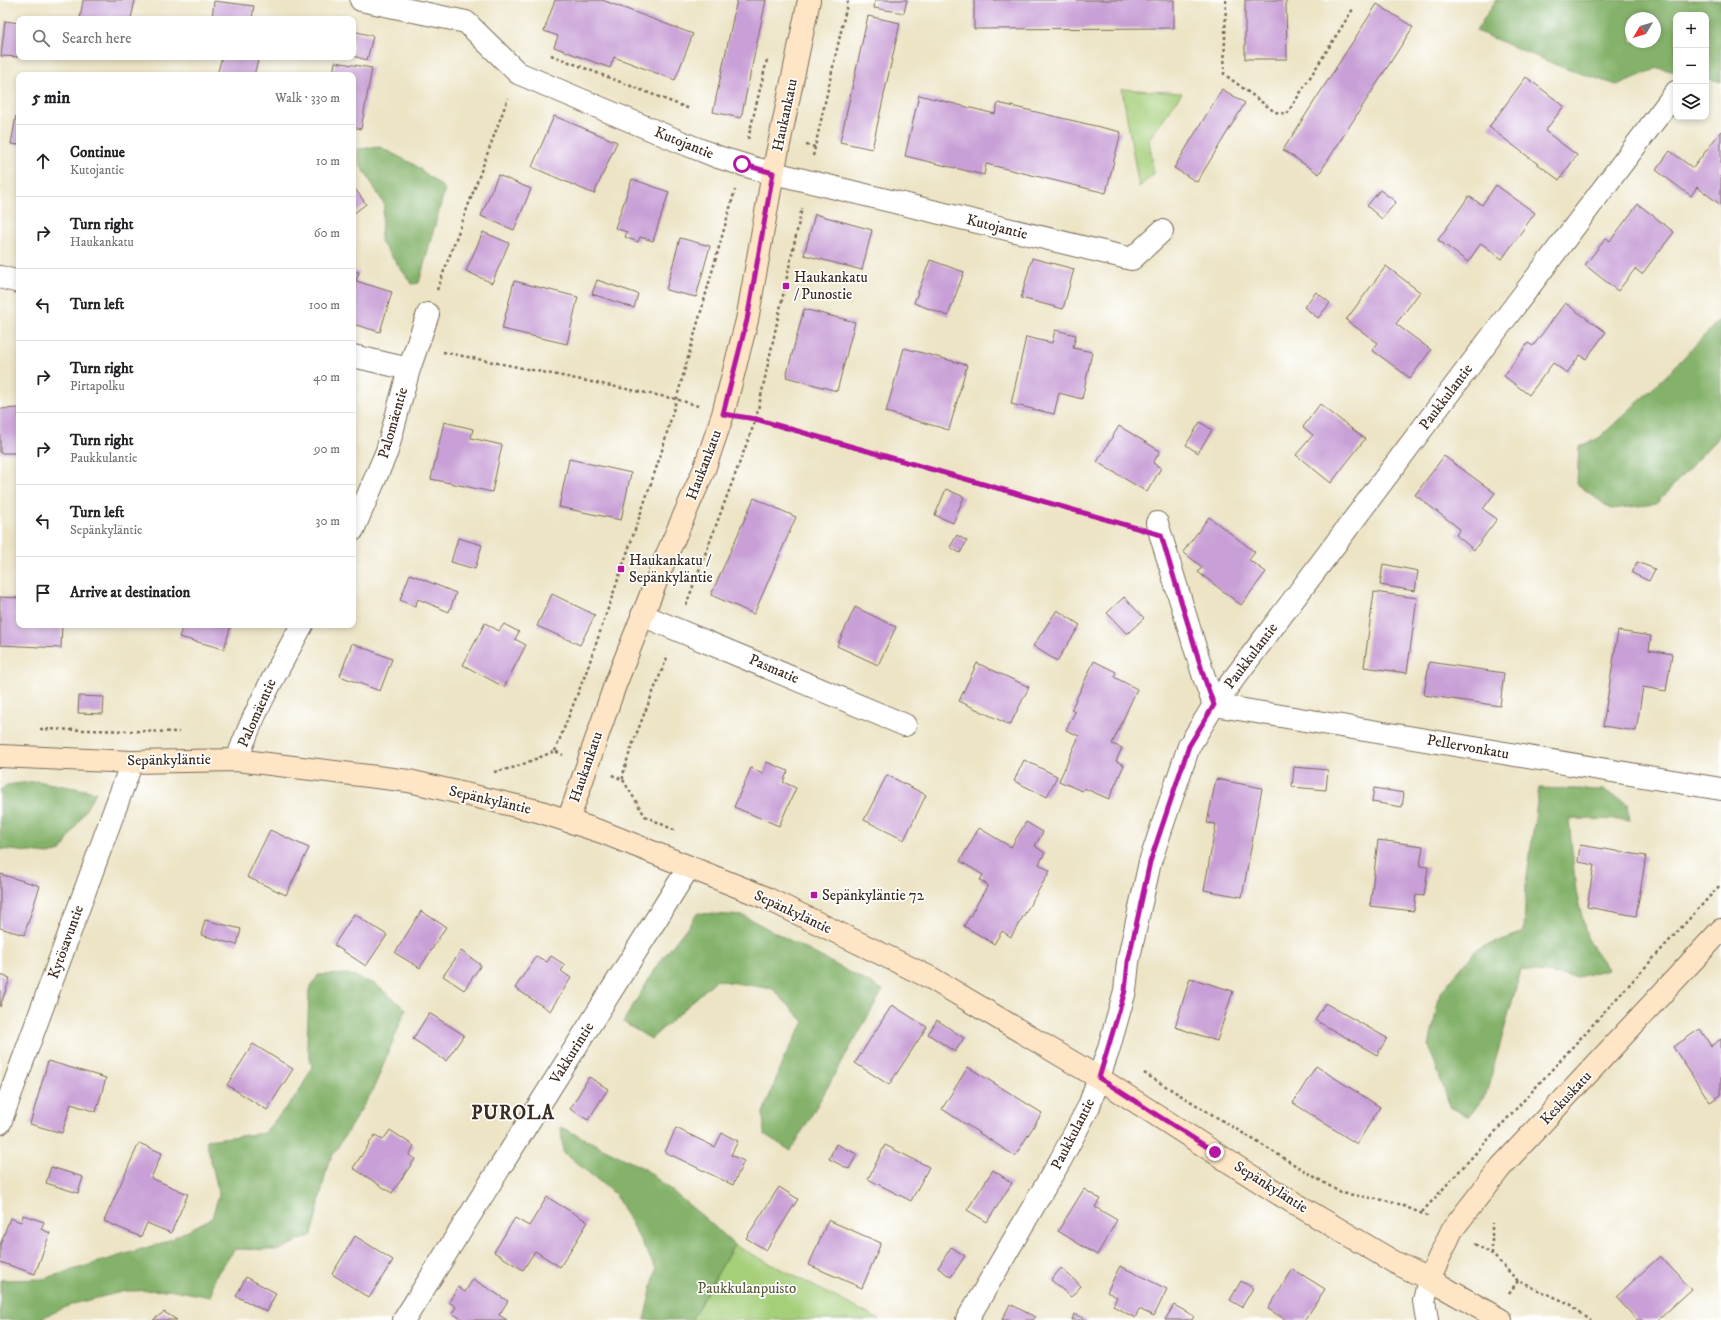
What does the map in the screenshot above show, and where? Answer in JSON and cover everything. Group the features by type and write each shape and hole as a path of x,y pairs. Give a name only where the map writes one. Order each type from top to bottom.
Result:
{"main road":[{"name":"Haukankatu","path":"568,821 615,685 642,616 704,470 723,414 747,320 773,173 809,0"},
{"name":"Sepänkyläntie","path":"0,756 132,762 237,760 409,782 538,811 602,832 764,897 931,978 1099,1078 1279,1194 1394,1262 1429,1279 1501,1320"},
{"name":"Keskuskatu","path":"1429,1279 1452,1230 1501,1167 1721,930"}],"street":[{"name":"Kutojantie","path":"361,0 466,22 518,73 683,143 742,164 773,173 1132,259 1162,231"},
{"name":"Paukkulantie","path":"967,1320 1060,1161 1089,1106 1125,991 1128,962 1150,862 1189,746 1214,705 1673,96"},
{"path":"0,277 16,281"},
{"name":"Palomäentie","path":"356,523 387,451 409,369 428,314"},
{"path":"356,357 409,369"},
{"path":"1159,529 1214,705"},
{"name":"Pasmatie","path":"642,616 905,725"},
{"name":"Palomäentie","path":"237,760 249,727 276,672 300,628"},
{"name":"Pellervonkatu","path":"1214,705 1721,789"},
{"name":"Kytösavuntie","path":"0,1123 132,762"},
{"name":"Vakkurintie","path":"404,1320 689,867"},
{"path":"1427,1320 1424,1301 1429,1279"}],"path":[{"path":"1226,0 1224,74 1275,112 1287,114 1353,10"},
{"path":"555,751 589,663 661,454 742,164 769,52"},
{"path":"551,54 690,109"},
{"path":"428,314 518,73"},
{"path":"417,347 676,399 723,414 756,419 1159,529"},
{"path":"1422,1212 1721,884"}],"green space":[{"path":"1496,0 1721,0 1721,82 1709,79 1709,12 1673,12 1673,71 1658,68 1617,85 1566,69 1476,31"},
{"path":"1122,89 1182,93 1149,139 1154,174 1139,187"},
{"path":"380,147 415,165 445,189 419,283 412,284 380,241 384,204 358,161 358,149"},
{"path":"1721,318 1721,434 1656,504 1611,509 1577,484 1579,447 1599,438 1666,376"},
{"path":"37,781 96,792 61,851 48,854 0,849 0,790 7,785"},
{"path":"1539,788 1604,790 1628,804 1630,820 1569,819 1576,892 1588,941 1608,969 1578,977 1521,970 1486,1094 1469,1117 1450,1107 1429,1046 1440,993 1477,949 1524,932 1526,884"},
{"path":"698,913 744,916 883,990 791,1151 764,1134 763,1113 784,1058 804,1022 773,989 716,980 651,1039 623,1022 659,963"},
{"path":"348,974 375,984 406,1009 373,1090 328,1163 312,1235 279,1250 235,1249 214,1278 211,1297 173,1290 125,1291 73,1304 37,1320 0,1320 0,1280 43,1279 165,1242 212,1218 219,1194 206,1140 264,1133 299,1092 312,1067 307,1044 309,990 318,975"},
{"path":"561,1127 645,1169 706,1219 734,1245 691,1320 644,1320 656,1269 615,1194 563,1152"},
{"name":"Paukkulanpuisto","path":"734,1245 880,1320 691,1320"}],"building":[{"path":"83,0 135,0 132,16 80,16"},
{"path":"555,0 602,0 693,34 675,80 614,57 610,68 554,47 558,36 544,31"},
{"path":"737,0 766,0 741,118 713,112"},
{"path":"875,0 907,0 904,13 874,8"},
{"path":"974,0 1174,0 1174,28 974,29"},
{"path":"1245,0 1286,0 1287,59 1245,59"},
{"path":"214,1 254,6 252,16 212,16"},
{"path":"1377,4 1413,27 1319,174 1283,150"},
{"path":"868,16 900,23 872,149 840,142"},
{"path":"5,21 16,23 16,57 1,56"},
{"path":"356,32 373,36 367,60 356,57"},
{"path":"221,60 258,60 255,72 218,72"},
{"path":"335,62 372,68 361,129 356,128 356,72 333,72"},
{"path":"1526,77 1564,106 1545,131 1577,155 1559,180 1489,127"},
{"path":"1222,89 1245,103 1197,182 1174,168"},
{"path":"919,95 995,114 998,103 1121,132 1106,193 986,164 984,175 905,156"},
{"path":"16,116 16,145 11,144"},
{"path":"554,116 617,142 594,194 532,167"},
{"path":"1721,131 1721,205 1697,187 1691,196 1656,170 1670,151 1693,168"},
{"path":"498,175 531,189 514,230 481,216"},
{"path":"632,179 669,192 653,241 640,237 638,242 625,237 627,232 615,228"},
{"path":"1496,185 1535,213 1502,259 1481,243 1468,262 1438,240 1469,196 1482,205"},
{"path":"356,190 366,204 356,212"},
{"path":"1380,190 1396,202 1382,219 1367,206"},
{"path":"1638,204 1674,232 1642,274 1635,269 1618,291 1585,265 1606,238 1610,241"},
{"path":"815,214 872,230 862,270 804,255"},
{"path":"483,232 509,243 492,283 466,271"},
{"path":"680,238 710,246 696,297 666,290"},
{"path":"1032,258 1074,269 1063,309 1021,298"},
{"path":"930,260 964,272 948,316 914,303"},
{"path":"1386,266 1420,292 1396,324 1431,350 1410,378 1372,350 1378,343 1346,320"},
{"path":"356,272 359,272 356,281"},
{"path":"597,280 638,294 634,308 592,294"},
{"path":"356,281 392,292 380,332 356,325"},
{"path":"514,281 578,297 567,344 502,329"},
{"path":"1316,292 1330,303 1318,318 1304,307"},
{"path":"1565,303 1606,332 1586,359 1580,355 1567,373 1553,363 1529,395 1504,376 1528,343 1533,346"},
{"path":"804,309 855,322 837,391 786,377"},
{"path":"1055,330 1076,335 1073,348 1092,352 1082,399 1059,393 1054,414 1011,404 1026,337 1052,343"},
{"path":"904,348 967,365 949,430 886,412"},
{"path":"1320,404 1365,439 1331,483 1296,455 1313,435 1303,427"},
{"path":"16,408 16,453 0,453 0,409"},
{"path":"444,422 473,429 471,438 502,445 492,492 431,479"},
{"path":"1200,422 1212,430 1198,453 1186,445"},
{"path":"1119,426 1160,451 1153,463 1161,468 1147,492 1097,462"},
{"path":"1444,456 1495,493 1483,509 1497,519 1474,550 1456,535 1460,529 1415,495"},
{"path":"569,459 631,473 621,520 559,507"},
{"path":"946,489 964,497 953,523 935,515"},
{"path":"754,498 796,517 754,614 711,595"},
{"path":"1209,517 1255,552 1249,560 1266,572 1241,605 1198,572 1202,567 1183,552"},
{"path":"957,535 967,541 960,553 950,547"},
{"path":"458,538 482,545 475,569 451,562"},
{"path":"1637,562 1655,569 1649,581 1632,573"},
{"path":"1383,564 1418,571 1415,591 1380,585"},
{"path":"410,574 456,593 449,612 418,599 415,607 400,600"},
{"path":"1374,592 1417,598 1407,673 1364,667"},
{"path":"552,594 595,615 580,645 537,626"},
{"path":"0,597 16,598 16,628 62,628 61,648 0,645"},
{"path":"1124,597 1144,618 1127,634 1107,613"},
{"path":"855,607 896,627 878,665 837,646"},
{"path":"1057,610 1080,625 1057,661 1033,646"},
{"path":"485,623 499,631 504,624 519,632 515,639 526,645 504,687 463,665"},
{"path":"182,628 230,628 224,649 179,637"},
{"path":"1618,631 1651,636 1649,650 1672,654 1666,691 1643,687 1636,731 1603,726"},
{"path":"352,643 392,659 380,691 340,676"},
{"path":"1094,661 1116,672 1114,677 1137,689 1112,744 1122,748 1116,761 1124,765 1109,799 1084,788 1082,791 1059,781 1079,736 1066,730 1075,712 1071,710"},
{"path":"1429,662 1504,673 1500,706 1424,695"},
{"path":"977,663 1029,687 1010,725 959,701"},
{"path":"79,696 104,697 103,714 78,713"},
{"path":"1024,760 1057,776 1047,797 1014,781"},
{"path":"767,762 788,771 783,782 796,788 779,826 734,807 751,768 763,773"},
{"path":"1294,767 1328,770 1326,790 1292,787"},
{"path":"887,775 926,795 904,840 864,820"},
{"path":"1216,779 1262,788 1242,897 1204,890 1216,824 1207,823"},
{"path":"1374,788 1404,793 1402,807 1372,802"},
{"path":"1026,822 1043,832 1035,846 1045,853 1039,864 1050,871 1011,937 1002,931 994,944 964,926 988,885 980,880 983,875 960,861 979,828 1011,847"},
{"path":"270,830 309,848 286,895 247,877"},
{"path":"1378,840 1423,846 1420,866 1428,867 1424,896 1416,895 1414,911 1370,906"},
{"path":"1580,845 1646,856 1636,916 1587,907 1594,865 1578,862"},
{"path":"0,874 40,886 24,935 0,928"},
{"path":"421,911 446,927 420,968 395,953"},
{"path":"354,914 387,935 366,966 334,945"},
{"path":"205,920 241,929 237,945 201,935"},
{"path":"461,951 481,965 464,990 443,976"},
{"path":"536,956 547,962 551,956 565,965 561,971 571,978 550,1011 515,988"},
{"path":"0,975 10,978 0,1007"},
{"path":"1190,978 1233,991 1217,1041 1175,1027"},
{"path":"1325,1003 1387,1038 1377,1055 1315,1020"},
{"path":"892,1005 927,1027 889,1085 855,1063"},
{"path":"429,1013 464,1035 446,1061 413,1039"},
{"path":"937,1020 964,1038 955,1052 928,1034"},
{"path":"1700,1029 1711,1046 1721,1039 1721,1095 1710,1102 1673,1047"},
{"path":"253,1044 293,1069 267,1110 227,1085"},
{"path":"48,1061 106,1078 96,1112 71,1104 62,1133 30,1124"},
{"path":"1316,1066 1380,1107 1357,1144 1293,1103"},
{"path":"968,1067 1042,1113 1015,1156 942,1109"},
{"path":"589,1077 608,1089 588,1120 570,1109"},
{"path":"676,1128 715,1147 722,1133 738,1141 731,1155 744,1161 733,1185 665,1152"},
{"path":"390,1130 414,1146 409,1155 415,1159 392,1193 353,1168 375,1135 383,1140"},
{"path":"139,1143 162,1153 151,1178 188,1194 171,1233 147,1223 141,1237 104,1221"},
{"path":"836,1144 857,1154 849,1169 829,1159"},
{"path":"885,1145 929,1167 911,1201 868,1179"},
{"path":"51,1167 83,1177 78,1193 46,1183"},
{"path":"993,1170 1012,1183 987,1222 967,1210"},
{"path":"779,1187 798,1199 766,1250 746,1238"},
{"path":"1084,1189 1100,1199 1095,1207 1117,1220 1097,1255 1058,1231"},
{"path":"547,1197 588,1222 560,1267 535,1251 523,1270 494,1252 515,1218 529,1226"},
{"path":"23,1215 44,1222 41,1229 50,1233 35,1274 0,1262 0,1245 10,1218 21,1222"},
{"path":"828,1220 881,1243 862,1288 809,1265"},
{"path":"355,1236 393,1260 369,1298 332,1274"},
{"path":"951,1247 965,1256 951,1277 938,1268"},
{"path":"1660,1256 1691,1289 1657,1320 1637,1320 1616,1297"},
{"path":"1120,1266 1167,1289 1154,1316 1139,1309 1135,1318 1113,1306 1117,1297 1107,1292"},
{"path":"1061,1268 1081,1286 1071,1297 1051,1280"},
{"path":"1293,1269 1325,1289 1305,1320 1286,1320 1268,1309"},
{"path":"246,1277 276,1293 267,1312 236,1296"},
{"path":"473,1279 508,1301 499,1315 507,1320 463,1320 452,1313 456,1307 449,1302 458,1287 465,1292"},
{"path":"1241,1281 1253,1288 1242,1307 1230,1300"},
{"path":"1010,1304 1035,1317 1033,1320 1002,1320"},
{"path":"1174,1305 1194,1316 1192,1320 1165,1320"},
{"path":"164,1312 177,1320 153,1320"},
{"path":"1074,1314 1088,1320 1072,1320"}],"place":[{"name":"Haukankatu / Punostie","path":"786,286"},
{"name":"Haukankatu / Sepänkyläntie","path":"621,569"},
{"name":"Sepänkyläntie 72","path":"814,895"}],"district":[{"name":"PUROLA","path":"513,1113"}],"route":[{"path":"742,164 773,173 747,320 723,414 756,419 1161,535 1204,677 1214,705 1189,746 1150,862 1128,962 1125,991 1099,1078 1215,1152"}]}
